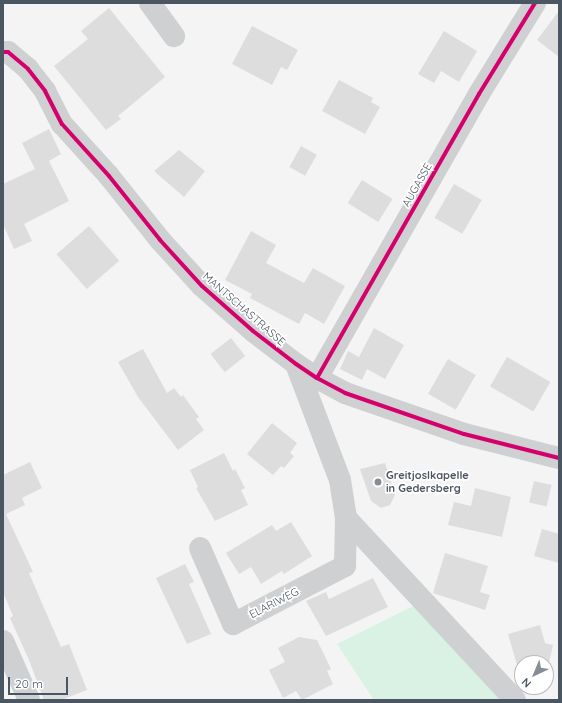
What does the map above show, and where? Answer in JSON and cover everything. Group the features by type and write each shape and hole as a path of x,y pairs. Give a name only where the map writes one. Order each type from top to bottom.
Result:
{"street":[{"path":"150,3 174,36"},
{"name":"AUGASSE","path":"317,378 479,94 535,3"},
{"name":"MANTSCHASTRASSE","path":"3,52 8,52 28,69 45,91 62,124 109,176 160,240 202,286 253,331 296,364 317,378 345,393 464,434 559,458"},
{"name":"ELARIWEG","path":"200,548 233,624 345,566 346,518 340,480 296,364"},
{"path":"346,518 515,700"},
{"path":"3,641 29,700"}],"green space":[{"path":"417,604 510,700 374,700 337,644"}],"building":[{"path":"109,8 165,77 118,116 121,119 106,130 54,66 88,39 81,31"},
{"path":"559,11 559,57 537,40"},
{"path":"252,26 298,50 287,70 281,67 272,85 232,64"},
{"path":"444,31 477,51 459,82 441,71 434,83 418,74"},
{"path":"339,80 373,98 371,102 380,107 365,134 322,111"},
{"path":"49,129 61,154 49,161 69,201 24,224 32,241 14,249 3,224 3,184 35,169 22,143"},
{"path":"301,146 317,155 305,176 289,167"},
{"path":"179,150 205,171 184,197 154,171"},
{"path":"362,180 393,199 378,222 348,203"},
{"path":"454,184 482,200 462,234 434,218"},
{"path":"89,226 119,261 87,289 57,254"},
{"path":"251,231 276,245 266,263 304,283 313,268 345,286 324,324 305,313 299,324 250,298 252,294 225,280"},
{"path":"374,328 404,345 385,379 367,369 362,380 340,369 348,351 359,357"},
{"path":"231,338 245,356 225,372 211,354"},
{"path":"143,349 167,393 174,388 181,397 183,395 199,417 196,419 204,430 178,450 138,397 118,362"},
{"path":"507,357 550,382 533,411 490,386"},
{"path":"448,359 476,375 456,410 428,394"},
{"path":"272,423 297,443 290,453 294,456 284,468 281,466 273,475 247,454"},
{"path":"224,453 233,471 235,469 245,488 241,490 248,505 215,521 196,488 198,487 190,470"},
{"path":"30,462 42,488 22,498 25,505 6,514 33,572 29,573 61,647 69,644 87,690 61,700 44,700 29,660 10,618 13,616 3,592 3,475"},
{"name":"Greitjoslkapelle in Gedersberg","path":"385,463 395,495 390,505 381,508 371,501 360,469"},
{"path":"534,481 552,485 547,506 529,502"},
{"path":"475,488 511,497 502,537 448,525 454,502 471,506"},
{"path":"291,522 312,556 284,574 282,571 261,584 251,567 239,574 226,553 272,525 276,531"},
{"path":"542,529 559,534 559,563 534,556"},
{"path":"445,553 488,566 480,592 490,595 485,610 433,593"},
{"path":"185,564 194,582 189,584 211,634 187,644 156,578"},
{"path":"373,578 388,607 326,636 306,601 326,592 329,599"},
{"path":"540,625 545,643 553,645 551,655 514,655 508,634"},
{"path":"299,637 317,640 331,669 327,671 333,684 302,700 296,691 283,698 269,670 285,662 278,648"}],"cycle path":[{"path":"317,378 479,94 535,3"},
{"path":"3,52 8,52 28,69 45,91 62,124 109,176 160,240 202,286 253,331 296,364 317,378 345,393 464,434 559,458"}],"place":[{"name":"Greitjoslkapelle in Gedersberg","path":"378,482"}]}
